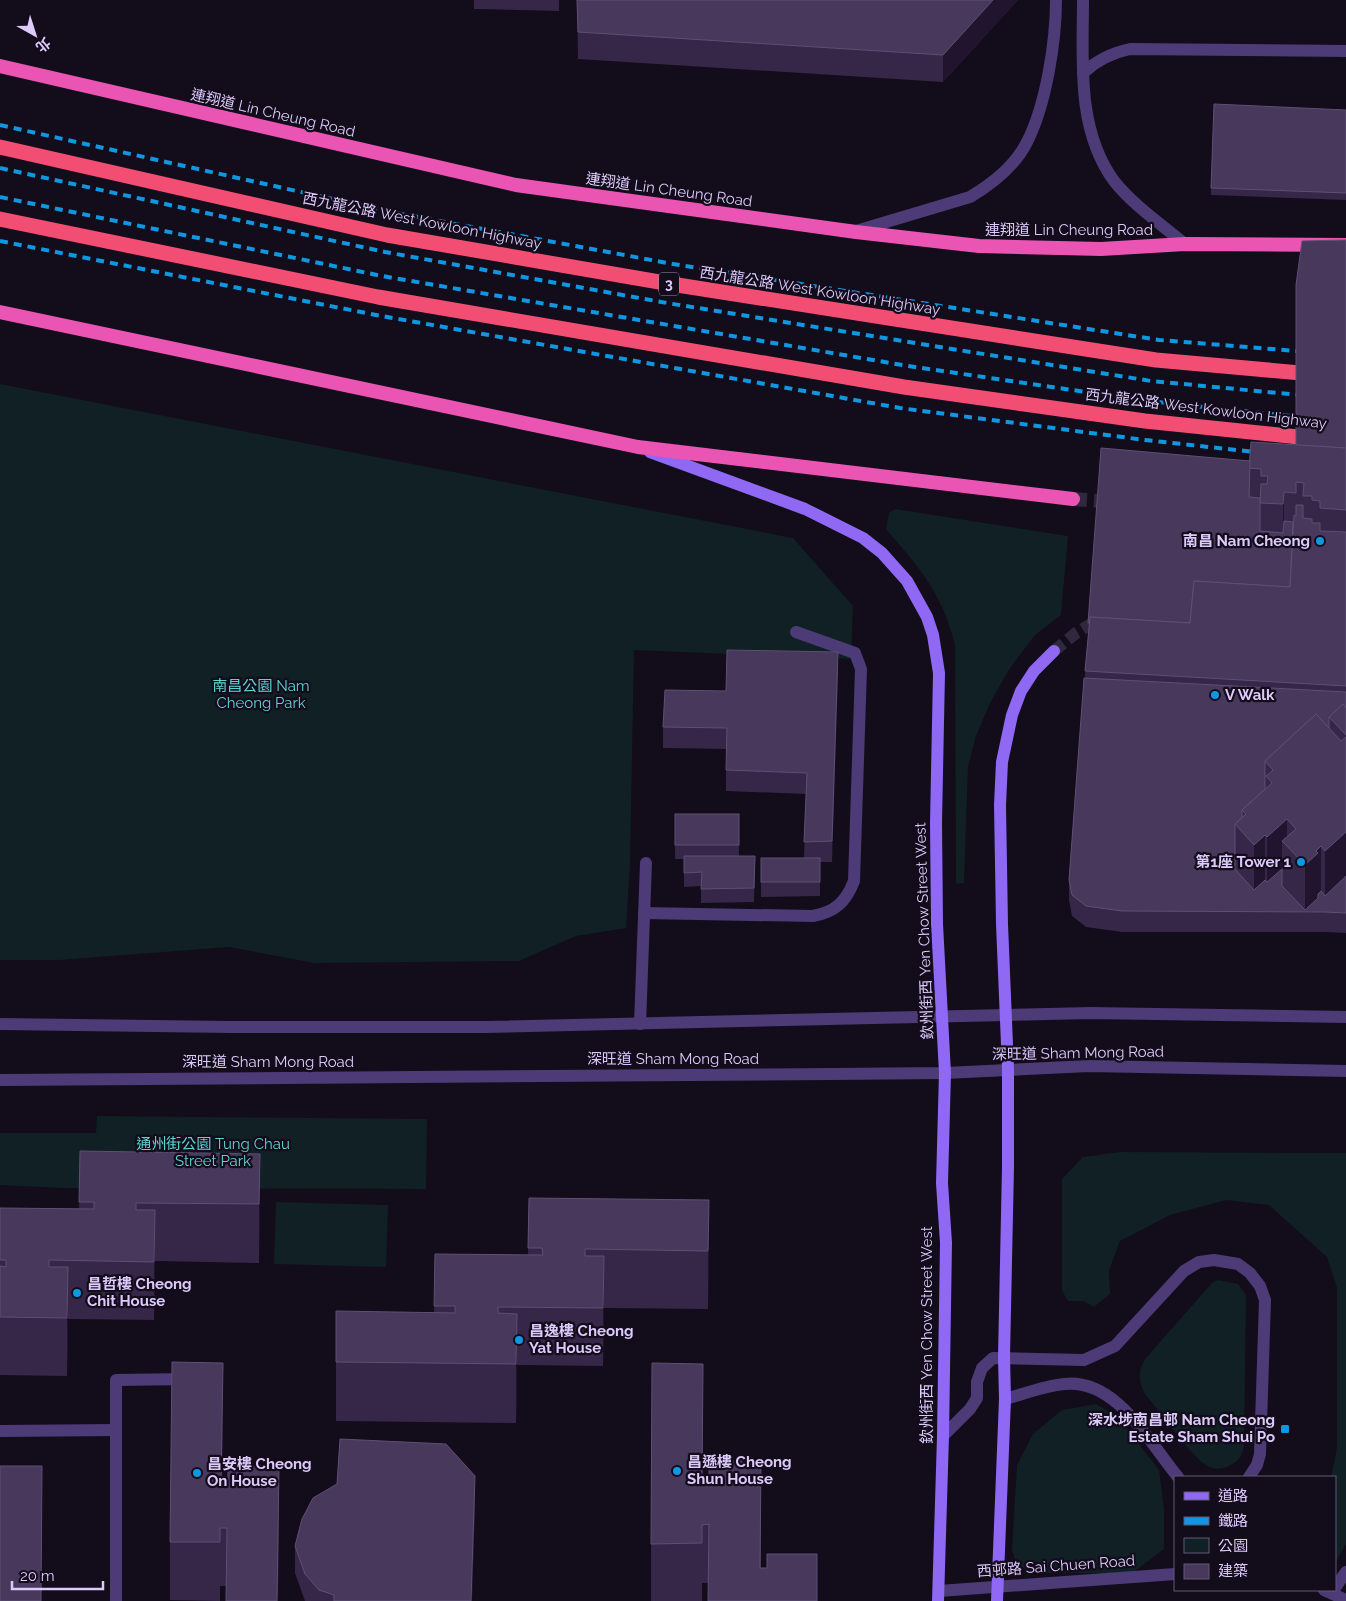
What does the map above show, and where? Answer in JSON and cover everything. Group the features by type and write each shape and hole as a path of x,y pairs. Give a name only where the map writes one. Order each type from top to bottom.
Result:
{"highway":[{"name":"連翔道 Lin Cheung Road","path":"0,66 516,185 856,232 979,246 1101,248 1185,244 1346,245"},
{"name":"西九龍公路 West Kowloon Highway","path":"0,147 387,235 671,284 1156,360 1346,377"},
{"name":"西九龍公路 West Kowloon Highway","path":"0,218 378,296 904,387 1145,421 1346,442"},
{"path":"0,312 638,447 1073,499"}],"main road":[{"name":"欽州街西 Yen Chow Street West","path":"638,447 805,509 863,538 898,569 919,600 928,617 938,653 937,924 944,1018 945,1073 942,1175 946,1243 938,1596"},
{"path":"997,1601 1005,1399 1008,1069 1002,924 1000,805 1002,762 1012,715 1021,691 1034,671 1054,651"}],"street":[{"path":"856,232 970,198 984,189 1012,164 1027,143 1041,103 1054,36 1056,0"},
{"path":"1083,0 1083,73 1086,109 1101,159 1115,181 1130,197 1185,244"},
{"path":"1083,73 1096,62 1113,53 1130,49 1346,52"},
{"path":"644,913 813,916 832,910 849,894 854,881 861,669 855,653 796,632"},
{"path":"640,1024 646,864"},
{"path":"0,1024 239,1027 640,1024 1100,1014 1346,1016"},
{"name":"深旺道 Sham Mong Road","path":"0,1080 945,1073 1089,1066 1346,1071"},
{"path":"943,1436 970,1409 977,1398 976,1382 982,1368 994,1358 1084,1360 1115,1346 1184,1270 1199,1262 1214,1260 1238,1264 1250,1273 1260,1286 1265,1300 1260,1454 1258,1465 1250,1476"},
{"path":"116,1601 116,1380 200,1379"},
{"path":"1005,1399 1066,1384 1104,1392 1124,1409 1177,1476"},
{"path":"0,1431 116,1430"},
{"path":"1336,1584 1346,1572"},
{"name":"西邨路 Sai Chuen Road","path":"938,1596 998,1587 1174,1574"},
{"path":"1332,1591 1346,1600"}],"green space":[{"name":"南昌公園 Nam Cheong Park","path":"0,384 793,538 853,606 851,659 634,650 630,864 626,928 576,936 519,961 314,963 229,947 59,960 0,960"},
{"path":"895,509 1068,536 1061,615 1035,635 1010,668 990,703 976,736 968,766 964,883 956,884 955,645 936,595 920,569 886,529 889,513"},
{"name":"通州街公園 Tung Chau Street Park","path":"97,1116 427,1119 426,1189 62,1188 0,1185 0,1133 96,1133"},
{"path":"1120,1152 1346,1153 1346,1544 1336,1561 1336,1476 1331,1476 1337,1448 1337,1288 1327,1257 1269,1205 1226,1200 1170,1215 1120,1241 1109,1270 1110,1294 1094,1307 1083,1301 1068,1301 1062,1291 1062,1179 1083,1157"},
{"path":"276,1202 388,1205 386,1267 274,1264"},
{"path":"1218,1280 1238,1284 1246,1295 1244,1448 1237,1461 1219,1469 1206,1465 1184,1443 1145,1394 1140,1376 1145,1359 1212,1283"},
{"path":"1096,1404 1118,1417 1159,1470 1164,1510 1164,1549 1132,1573 1029,1573 1016,1562 1012,1550 1017,1465 1033,1434 1062,1410"}],"building":[{"path":"577,0 993,0 943,55 578,32"},
{"path":"1214,104 1346,110 1346,193 1211,188"},
{"path":"1346,240 1346,448 1296,445 1296,285 1302,241"},
{"path":"1251,442 1346,448 1346,510 1320,508 1320,501 1312,500 1312,496 1303,496 1304,483 1296,482 1296,493 1284,492 1283,504 1260,503 1261,484 1267,484 1268,476 1261,476 1261,469 1249,468"},
{"path":"1101,448 1250,461 1249,497 1260,498 1260,531 1283,533 1284,521 1293,522 1290,587 1194,581 1190,623 1090,617 1088,623"},
{"path":"1296,505 1303,505 1303,518 1312,519 1312,523 1320,523 1320,531 1346,532 1346,686 1085,671 1090,617 1190,623 1194,581 1290,587"},
{"path":"727,650 838,652 832,841 804,842 807,773 726,770 727,728 663,727 665,690 726,691"},
{"path":"1084,678 1346,692 1346,708 1343,704 1329,717 1329,729 1316,714 1265,761 1265,789 1242,810 1242,818 1235,824 1235,869 1254,890 1282,869 1282,886 1305,910 1318,898 1318,894 1321,891 1325,896 1346,876 1346,913 1122,911 1086,906 1072,895 1069,880"},
{"path":"1343,704 1346,708 1346,735 1329,717"},
{"path":"1316,714 1341,741 1346,737 1346,832 1325,851 1321,846 1316,851 1318,853 1305,865 1282,841 1296,829 1287,819 1267,837 1265,835 1254,845 1235,824 1246,814 1242,810 1272,783 1266,776 1273,770 1265,761"},
{"path":"675,814 739,814 739,845 675,845"},
{"path":"684,856 755,856 754,888 701,889 702,872 684,873"},
{"path":"761,858 820,858 820,882 761,882"},
{"path":"80,1151 260,1154 259,1204 136,1203 136,1210 155,1210 154,1262 49,1260 49,1267 68,1267 67,1318 0,1317 0,1266 6,1267 6,1260 0,1260 0,1208 94,1209 94,1202 79,1202"},
{"path":"529,1198 709,1200 708,1251 585,1249 585,1256 604,1256 603,1308 498,1307 498,1313 517,1314 516,1364 336,1362 336,1311 455,1313 455,1306 434,1306 435,1254 543,1255 542,1248 528,1248"},
{"name":"昌安樓 Cheong On House","path":"172,1362 223,1363 221,1485 228,1486 228,1466 279,1467 277,1601 226,1601 227,1528 220,1528 220,1542 170,1542"},
{"path":"652,1363 703,1364 702,1482 709,1483 709,1461 761,1461 760,1568 767,1568 767,1554 817,1554 817,1601 708,1601 709,1524 702,1525 702,1543 651,1544"},
{"path":"340,1439 446,1444 475,1476 471,1601 334,1601 334,1595 319,1590 305,1574 295,1546 302,1519 313,1498 337,1484"},
{"path":"0,1466 42,1466 41,1601 0,1601"}],"tunnel":[{"path":"1073,499 1116,502"},
{"path":"1054,651 1076,633 1103,617"}],"railway":[{"path":"0,125 391,212 673,264 1159,340 1309,352"},
{"path":"0,168 385,252 667,303 1151,381 1310,396"},
{"path":"0,197 382,276 908,366 1148,401 1309,418"},
{"path":"0,241 376,315 900,408 1145,440 1264,453"}],"place":[{"name":"南昌 Nam Cheong","path":"1320,541"},
{"name":"V Walk","path":"1215,695"},
{"name":"第1座 Tower 1","path":"1301,862"},
{"name":"昌哲樓 Cheong Chit House","path":"77,1293"},
{"name":"昌逸樓 Cheong Yat House","path":"519,1340"},
{"name":"深水埗南昌邨 Nam Cheong Estate Sham Shui Po","path":"1285,1429"},
{"name":"昌遜樓 Cheong Shun House","path":"677,1471"},
{"name":"昌安樓 Cheong On House","path":"197,1473"}]}
